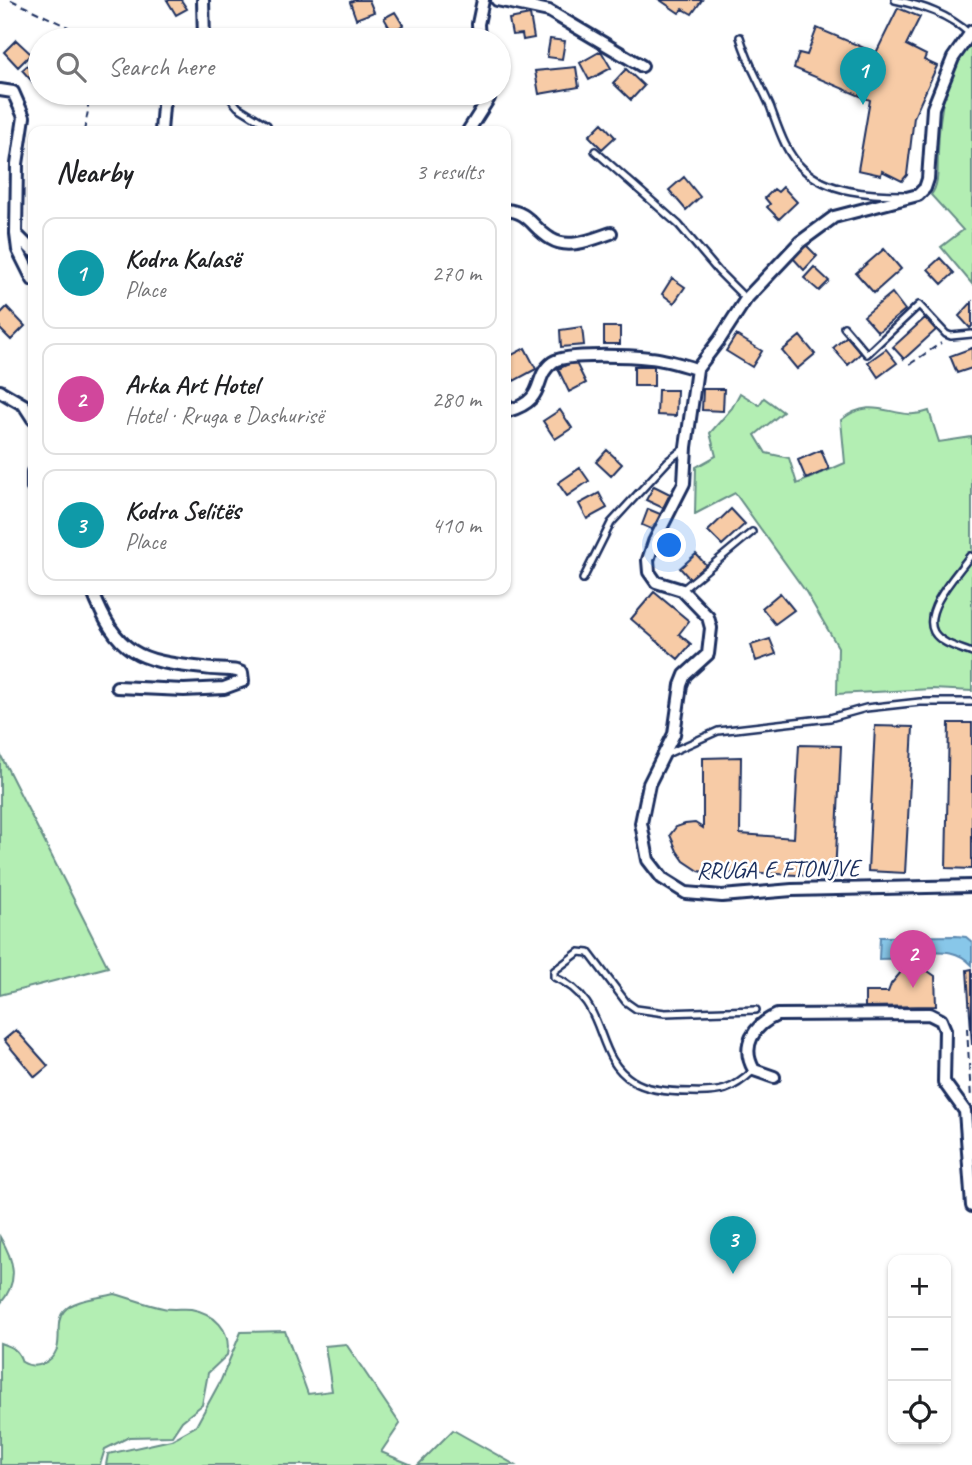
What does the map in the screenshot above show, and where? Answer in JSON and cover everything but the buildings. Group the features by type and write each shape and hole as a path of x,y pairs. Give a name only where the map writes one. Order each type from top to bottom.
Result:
{"street":[{"path":"203,0 204,28"},
{"path":"478,28 483,0"},
{"path":"496,0 549,10 642,66"},
{"path":"682,590 656,582 649,572 648,560 654,542 684,483 697,369 746,299 800,242 834,217 918,195 925,188 933,108 953,58 971,32"},
{"path":"0,90 13,92 24,117 17,164 16,234 18,250 28,270"},
{"path":"162,126 163,105"},
{"path":"471,126 485,105"},
{"path":"511,210 520,211 552,240 560,242 583,242 611,233"},
{"path":"16,234 28,246"},
{"path":"511,407 523,407 533,397 544,374 554,362 568,356 650,358 697,369"},
{"path":"0,391 24,405 28,411"},
{"name":"RRUGA E FTONJVE","path":"682,590 708,617 710,642 708,654 685,675 681,685 674,734 649,784 641,823 648,860 662,878 686,892 722,896 792,890 972,886"},
{"path":"94,595 110,628 127,648 139,656 171,664 237,671 242,673 243,681 224,688 184,690 117,687"},
{"path":"774,1077 754,1070 748,1060 748,1047 763,1021 777,1015 929,1014 941,1020 945,1030 944,1082 965,1111 972,1206"}],"lane":[{"path":"895,0 937,12 971,32"},
{"path":"740,37 748,64 763,91 779,131 802,168 847,191 870,195 918,195"},
{"path":"236,105 267,125"},
{"path":"595,151 679,225 746,299"},
{"path":"844,327 867,354 919,305 946,334 972,334"},
{"path":"583,579 611,523 668,461 686,447"},
{"path":"682,590 752,532"},
{"path":"970,556 936,603 931,617 933,631 940,639 972,653"},
{"path":"661,757 718,731 830,718 866,708 920,702 972,702"},
{"path":"754,1070 739,1085 714,1093 650,1088 633,1082 615,1065 594,1014 583,996 567,982 554,977 554,971 579,952 589,953 626,1002 636,1009 665,1013 757,1010"}],"path":[{"path":"11,0 69,28"},
{"path":"85,126 88,105"},
{"path":"911,364 951,336"},
{"path":"965,1111 971,1105 967,1028"}],"green space":[{"path":"972,44 972,284 941,247 963,230 931,195 937,180 940,123 945,94 955,67"},
{"path":"740,393 759,405 764,398 783,412 755,435 766,453 789,458 797,484 845,463 841,420 853,412 876,408 906,414 929,411 939,442 972,437 972,691 932,689 837,694 838,647 806,592 735,493 695,514 696,467 716,456 710,433 732,408"},
{"path":"0,754 108,967 0,995"},
{"path":"0,1237 9,1254 13,1270 10,1287 0,1304"},
{"path":"115,1294 163,1308 199,1311 220,1324 227,1338 227,1355 208,1373 202,1405 182,1421 172,1436 129,1437 105,1449 100,1465 0,1465 0,1343 14,1349 22,1362 37,1365 47,1362 57,1349 61,1315 68,1307 81,1301"},
{"path":"285,1331 308,1394 332,1391 325,1346 346,1344 400,1424 381,1452 412,1465 106,1465 108,1454 171,1440 196,1426 221,1380 241,1332"},
{"path":"453,1430 515,1465 418,1465"}],"water":[{"path":"880,937 966,937 972,942 972,965 961,956 942,951 921,952 920,958 879,959"}],"place":[{"name":"Kodra Kalasë","path":"863,105"},
{"name":"Arka Art Hotel","path":"913,988"},
{"name":"Kodra Selitës","path":"733,1274"}]}
